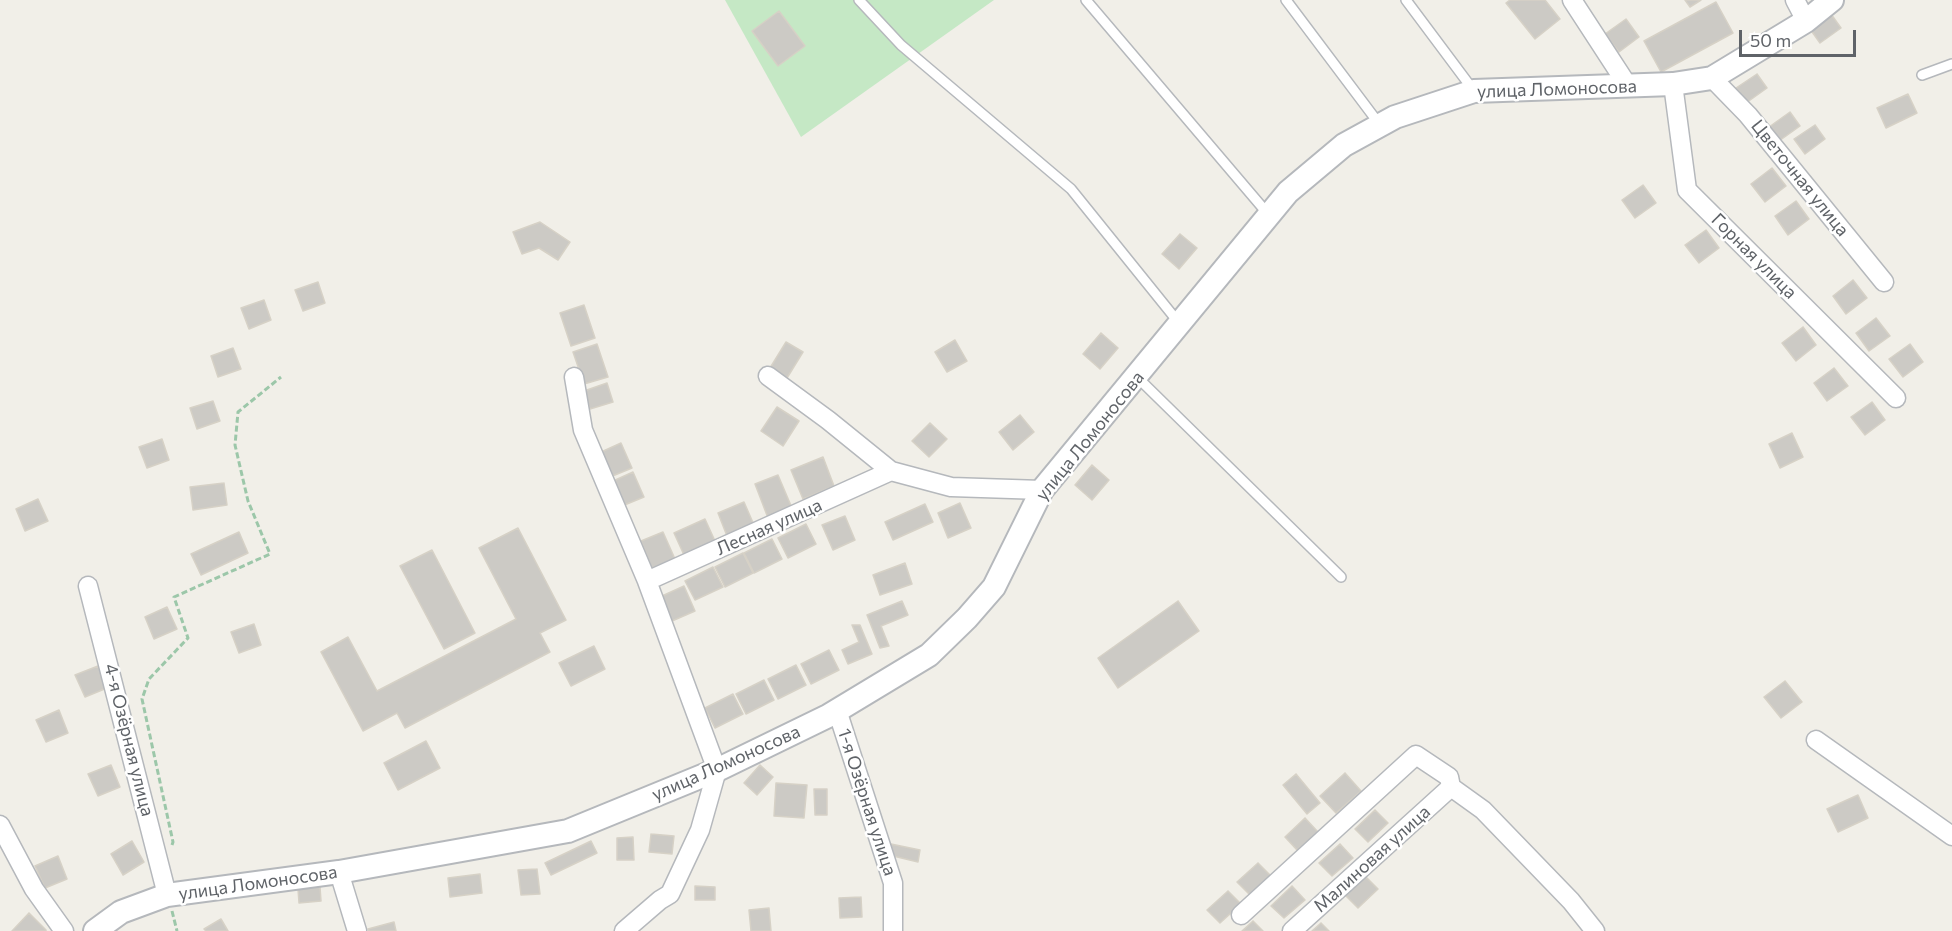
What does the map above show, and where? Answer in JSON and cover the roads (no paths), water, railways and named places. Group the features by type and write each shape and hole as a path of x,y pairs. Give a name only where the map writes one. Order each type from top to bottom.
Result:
{"street":[{"path":"1572,0 1628,86"},
{"path":"1795,0 1806,21"},
{"name":"улица Ломоносова","path":"95,931 121,912 167,895 339,872 568,831 717,770 837,710 929,655 967,618 994,587 1042,490 1181,325 1288,192 1344,145 1395,117 1474,91 1673,84 1712,78 1806,21 1832,0"},
{"name":"Цветочная улица","path":"1712,78 1748,115 1884,282"},
{"name":"Горная улица","path":"1673,84 1687,190 1896,398"},
{"path":"768,376 828,420 891,471 951,487 1042,490"},
{"path":"574,377 583,430 647,581 717,770 700,830 670,894 624,931"},
{"name":"Лесная улица","path":"647,581 891,471"},
{"name":"4-я Озёрная улица","path":"88,586 167,895"},
{"name":"1-я Озёрная улица","path":"837,710 893,883 893,931"},
{"path":"1816,740 1952,836"},
{"path":"1241,915 1416,754 1449,777 1452,787 1483,810 1571,901 1595,931"},
{"name":"Малиновая улица","path":"1292,931 1452,787"},
{"path":"0,825 34,889 64,931"},
{"path":"339,872 357,931"}],"lane":[{"path":"859,0 900,45 1071,189 1181,325"},
{"path":"1086,0 1269,216"},
{"path":"1286,0 1380,125"},
{"path":"1406,0 1474,91"},
{"path":"1922,75 1952,64"},
{"path":"1137,376 1341,577"}]}
